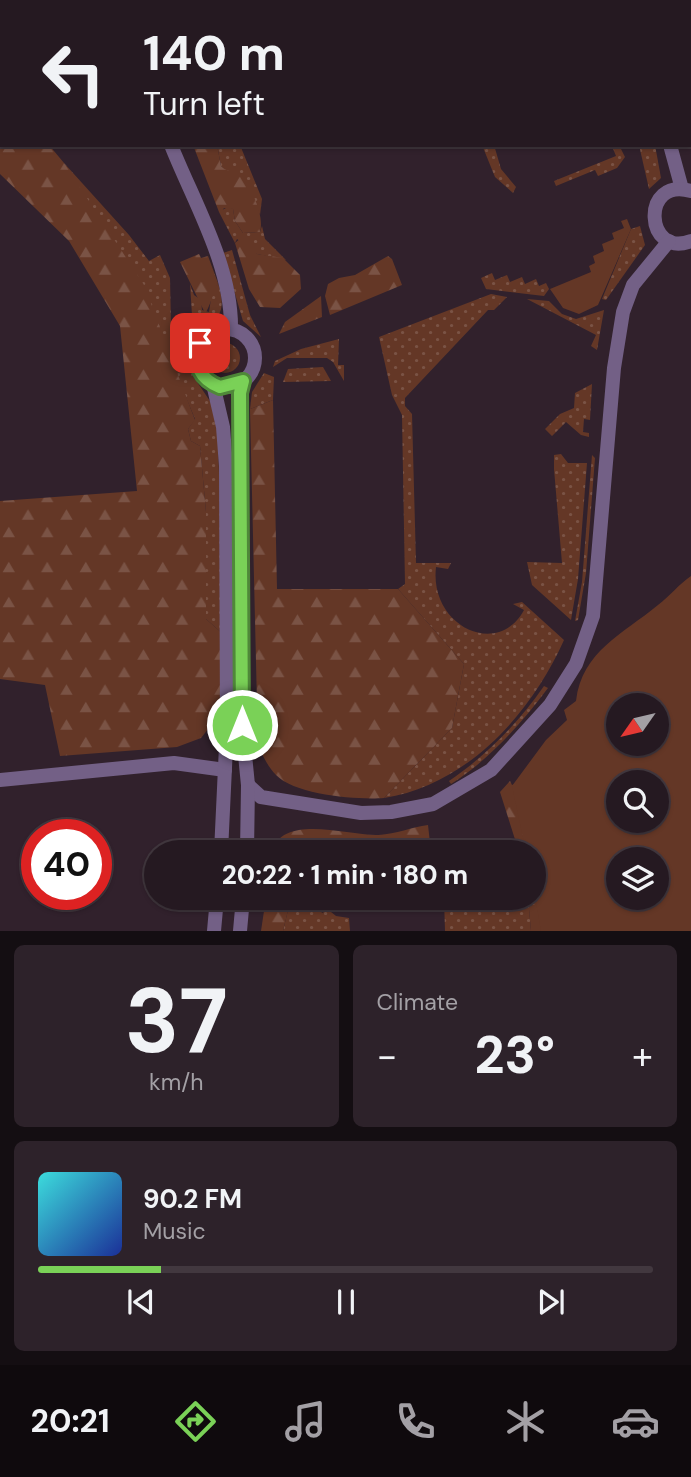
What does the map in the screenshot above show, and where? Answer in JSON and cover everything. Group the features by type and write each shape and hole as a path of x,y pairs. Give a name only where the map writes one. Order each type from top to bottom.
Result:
{"street":[{"path":"172,147 219,263 231,306 231,329"},
{"path":"671,147 687,190 665,194 654,210 656,228 669,241 691,242"},
{"path":"0,779 174,763 225,770 261,797 361,813 391,813 433,804 491,771 550,705 576,664 593,616 614,368 623,312 633,285 669,241"},
{"path":"243,381 228,387 213,384 200,372 198,349 209,334 231,329 247,338 254,353 253,369 243,381 240,393 242,711 248,785 247,840"},
{"path":"213,384 223,427 226,466 225,770 222,840"},
{"path":"214,931 216,910"},
{"path":"240,931 242,910"}],"green space":[{"path":"0,147 51,147 64,163 144,285 195,420 188,429 191,441 200,446 206,512 206,619 223,634 220,714 201,738 177,747 60,756 45,685 0,679 0,501 137,491 120,326 69,241 0,174"},
{"path":"194,147 217,147 221,166 235,172 246,183 258,208 260,232 243,233 235,221 233,209 224,208 220,214"},
{"path":"217,147 241,147 262,199 260,215 256,205 221,166"},
{"path":"483,147 495,147 501,169 516,187 513,193 495,177"},
{"path":"612,147 620,147 625,157 617,168 598,176 595,170 556,186 554,181 616,156"},
{"path":"639,147 655,147 661,178 649,189"},
{"path":"64,163 149,261 160,255 170,278 171,325 191,373 212,404 218,435 223,634 206,619 206,512 200,446 191,441 188,429 195,419 180,383"},
{"path":"228,207 233,209 235,221 243,233 260,232 262,226 265,239 286,260 257,254 237,239 235,243 220,214 220,211"},
{"path":"627,219 631,229 598,305 579,314 563,308 550,289 591,272 589,266 595,263 593,256 604,251 602,244 614,239 612,233 624,228 621,221"},
{"path":"640,226 645,245 606,300 602,299 631,229"},
{"path":"242,237 248,238 257,254 283,258 300,275 301,289 280,308 260,307 249,289 235,243"},
{"path":"232,250 250,315 261,337 243,321 223,253"},
{"path":"199,254 201,258 208,256 218,283 205,313 180,262"},
{"path":"388,256 392,259 402,285 330,315 325,296 328,284 339,278 355,275"},
{"path":"492,273 495,280 507,275 510,282 522,277 525,284 536,279 539,286 546,283 549,289 544,296 486,289 481,278"},
{"path":"218,283 222,301 220,312 207,324 197,323 192,315 190,284 194,295 201,300 202,310 209,312 212,292"},
{"path":"491,294 507,297 494,310 488,310 405,398 405,406 412,414 416,563 451,563 448,569 436,567 437,588 443,606 454,619 468,629 483,633 498,632 512,625 524,610 513,604 522,602 564,640 534,694 493,742 469,762 442,778 414,791 384,798 452,728 464,664 398,589 405,584 402,415 392,395 379,337"},
{"path":"321,296 322,317 279,334 285,322"},
{"path":"527,299 549,301 562,314 576,319 604,310 597,350 591,346 596,335"},
{"path":"339,339 338,365 344,365 344,381 333,362 327,358 287,358 273,367 275,361 301,349"},
{"path":"225,343 236,347 240,358 236,369 225,373 214,369 210,358 214,347"},
{"path":"323,367 331,381 283,382 288,369"},
{"path":"264,373 274,377 273,400 250,409 252,392"},
{"path":"592,384 590,420 584,419 583,432 589,433 589,437 581,435 566,422 552,436 545,429 560,414 574,408 575,393"},
{"path":"273,400 277,589 398,589 464,664 452,728 384,798 327,795 297,787 276,775 258,746 250,409"},
{"path":"561,454 568,463 587,463 578,579 571,620 532,585 527,562 562,563 554,469 554,455"},
{"path":"592,455 595,458 586,573 578,620 575,621 582,582"},
{"path":"691,576 691,931 541,931 537,910 546,910 546,840 523,840 512,786 546,740 567,720 564,710 576,701 586,669 595,656"},
{"path":"544,686 548,688 504,740 451,784 449,781 476,761 513,725"},
{"path":"510,781 512,785 518,783 539,840 515,840 500,792"},
{"path":"428,825 430,840 278,840 289,833 319,829 367,835"},
{"path":"546,858 573,931 531,931 529,910 546,910"},
{"path":"264,910 288,910 283,931 261,931"},
{"path":"288,910 317,910 323,913 328,910 336,916 349,918 350,931 283,931"},
{"path":"444,910 529,910 531,931 445,931"}],"route":[{"path":"200,343 197,364 206,379 220,387 236,385 243,381 240,393 242,725"}]}
